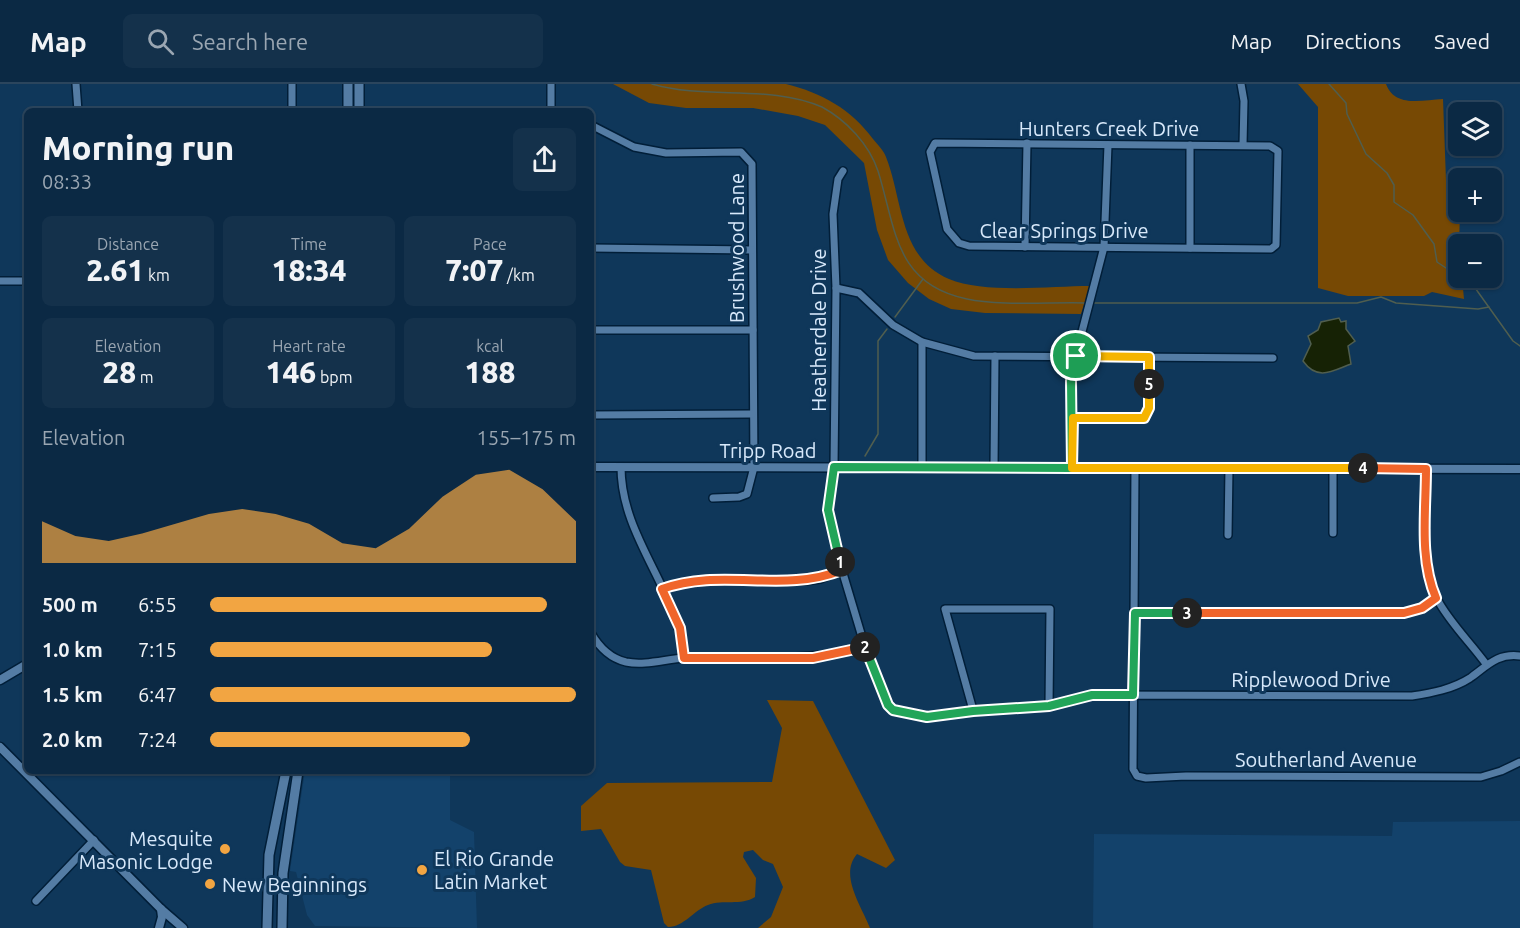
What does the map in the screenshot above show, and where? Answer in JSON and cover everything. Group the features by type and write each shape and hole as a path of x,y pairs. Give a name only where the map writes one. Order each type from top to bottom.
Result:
{"main road":[{"path":"348,84 348,108"},
{"path":"359,84 359,108"},
{"path":"267,928 270,855 286,774"},
{"path":"282,928 283,873 298,774"},
{"path":"282,796 294,798"}],"street":[{"path":"76,84 76,108"},
{"path":"292,84 292,108"},
{"path":"550,108 551,84"},
{"path":"1241,84 1244,101 1244,145"},
{"name":"Brushwood Lane","path":"594,127 634,147 666,153 741,152 752,164 754,467"},
{"path":"1025,247 1027,143"},
{"name":"Hunters Creek Drive","path":"932,145 1027,143 1244,145 1276,148 1278,242 1274,248"},
{"name":"Clear Springs Drive","path":"932,145 930,152 944,219 952,237 969,246 1274,248"},
{"path":"1072,468 1071,381 1104,247 1108,145"},
{"path":"1190,145 1190,248"},
{"name":"Heatherdale Drive","path":"843,171 838,179 833,214 836,288 834,467 828,510 842,570 865,647 881,689 893,710 927,717 973,711 1049,706 1092,695"},
{"path":"594,248 752,250"},
{"path":"0,281 24,281"},
{"path":"836,288 859,293 893,325 922,342 951,352 995,356 1273,358"},
{"path":"594,330 753,330"},
{"path":"922,342 922,468"},
{"path":"994,468 995,356"},
{"path":"1073,418 1144,418 1149,408 1149,357"},
{"path":"594,415 752,414"},
{"path":"621,466 624,502 680,628 684,658"},
{"name":"Tripp Road","path":"594,467 1520,469"},
{"path":"713,498 739,497 747,494 754,467"},
{"path":"1133,695 1135,468"},
{"path":"1228,535 1229,468"},
{"path":"1333,533 1334,468"},
{"path":"1426,469 1426,564 1429,581 1436,598 1486,664"},
{"path":"662,589 697,580 805,581 820,579 842,570"},
{"path":"1135,613 1404,613 1422,608 1436,598"},
{"path":"973,711 945,609 1050,609 1049,706"},
{"path":"594,638 603,651 623,661 636,663 684,658 813,658 865,647"},
{"name":"Ripplewood Drive","path":"1092,695 1412,696 1451,687 1470,678 1486,664 1503,656 1520,656"},
{"path":"0,680 24,666"},
{"name":"Southerland Avenue","path":"1133,695 1133,769 1137,776 1146,778 1186,776 1466,777 1488,775 1520,762"},
{"path":"0,747 24,771"},
{"path":"27,774 161,909 183,928"},
{"path":"36,900 93,840"},
{"path":"159,928 162,917 161,909"}],"shaded area":[{"path":"613,84 786,84 824,97 855,119 884,152 912,243 920,257 933,269 949,279 980,286 1018,288 1090,286 1081,314 985,313 951,309 929,299 908,283 888,260 877,230 864,163 825,125 798,116 753,108 686,108 649,103"},
{"path":"1298,84 1386,84 1390,92 1402,100 1443,99 1448,222 1460,222 1459,234 1448,234 1448,288 1463,288 1464,299 1432,292 1424,296 1348,296 1318,288 1318,107"},
{"path":"1339,318 1341,322 1346,321 1346,329 1355,341 1348,346 1351,364 1326,373 1314,371 1303,361 1311,344 1308,336 1318,330 1321,322"},
{"path":"767,700 813,701 895,860 886,868 857,854 852,862 850,871 853,890 870,928 758,928 771,917 783,887 773,864 763,860 753,850 744,852 743,857 756,878 755,897 750,900 708,905 679,924 668,927 664,923 651,870 625,866 620,862 601,829 581,831 581,806 607,783 772,782 782,728"},
{"path":"305,774 450,774 450,820 474,832 477,928 315,926 307,915 296,872 290,871"},
{"path":"1520,821 1520,928 1093,928 1094,834 1392,836 1393,822"}],"waterway":[{"path":"652,84 694,91 781,96 822,107 848,126 869,151 878,171 902,251 925,281 943,292 980,301 1085,303"},
{"path":"1329,84 1346,103 1347,114 1366,154 1387,173 1394,185 1394,202 1413,215 1434,244 1437,262 1448,269"},
{"path":"895,317 923,279"},
{"path":"1475,288 1513,341 1520,346"},
{"path":"1093,303 1357,303 1381,297 1396,303 1478,309 1489,307"},
{"path":"865,456 878,434 878,341 887,329"}],"place":[{"name":"Mesquite Masonic Lodge","path":"225,849"},
{"name":"El Rio Grande Latin Market","path":"422,870"},
{"name":"New Beginnings","path":"210,884"}],"route":[{"path":"1076,356 1071,381 1072,468 834,467 828,510 842,570 820,579 805,581 697,580 684,581 662,589 680,628 684,658 813,658 865,647 888,705 893,710 927,717 973,711 1049,706 1092,695 1133,695 1135,613 1404,613 1416,611 1436,598 1429,581 1426,564 1426,469 1072,468 1073,418 1144,418 1149,408 1149,357 1076,356"}]}
